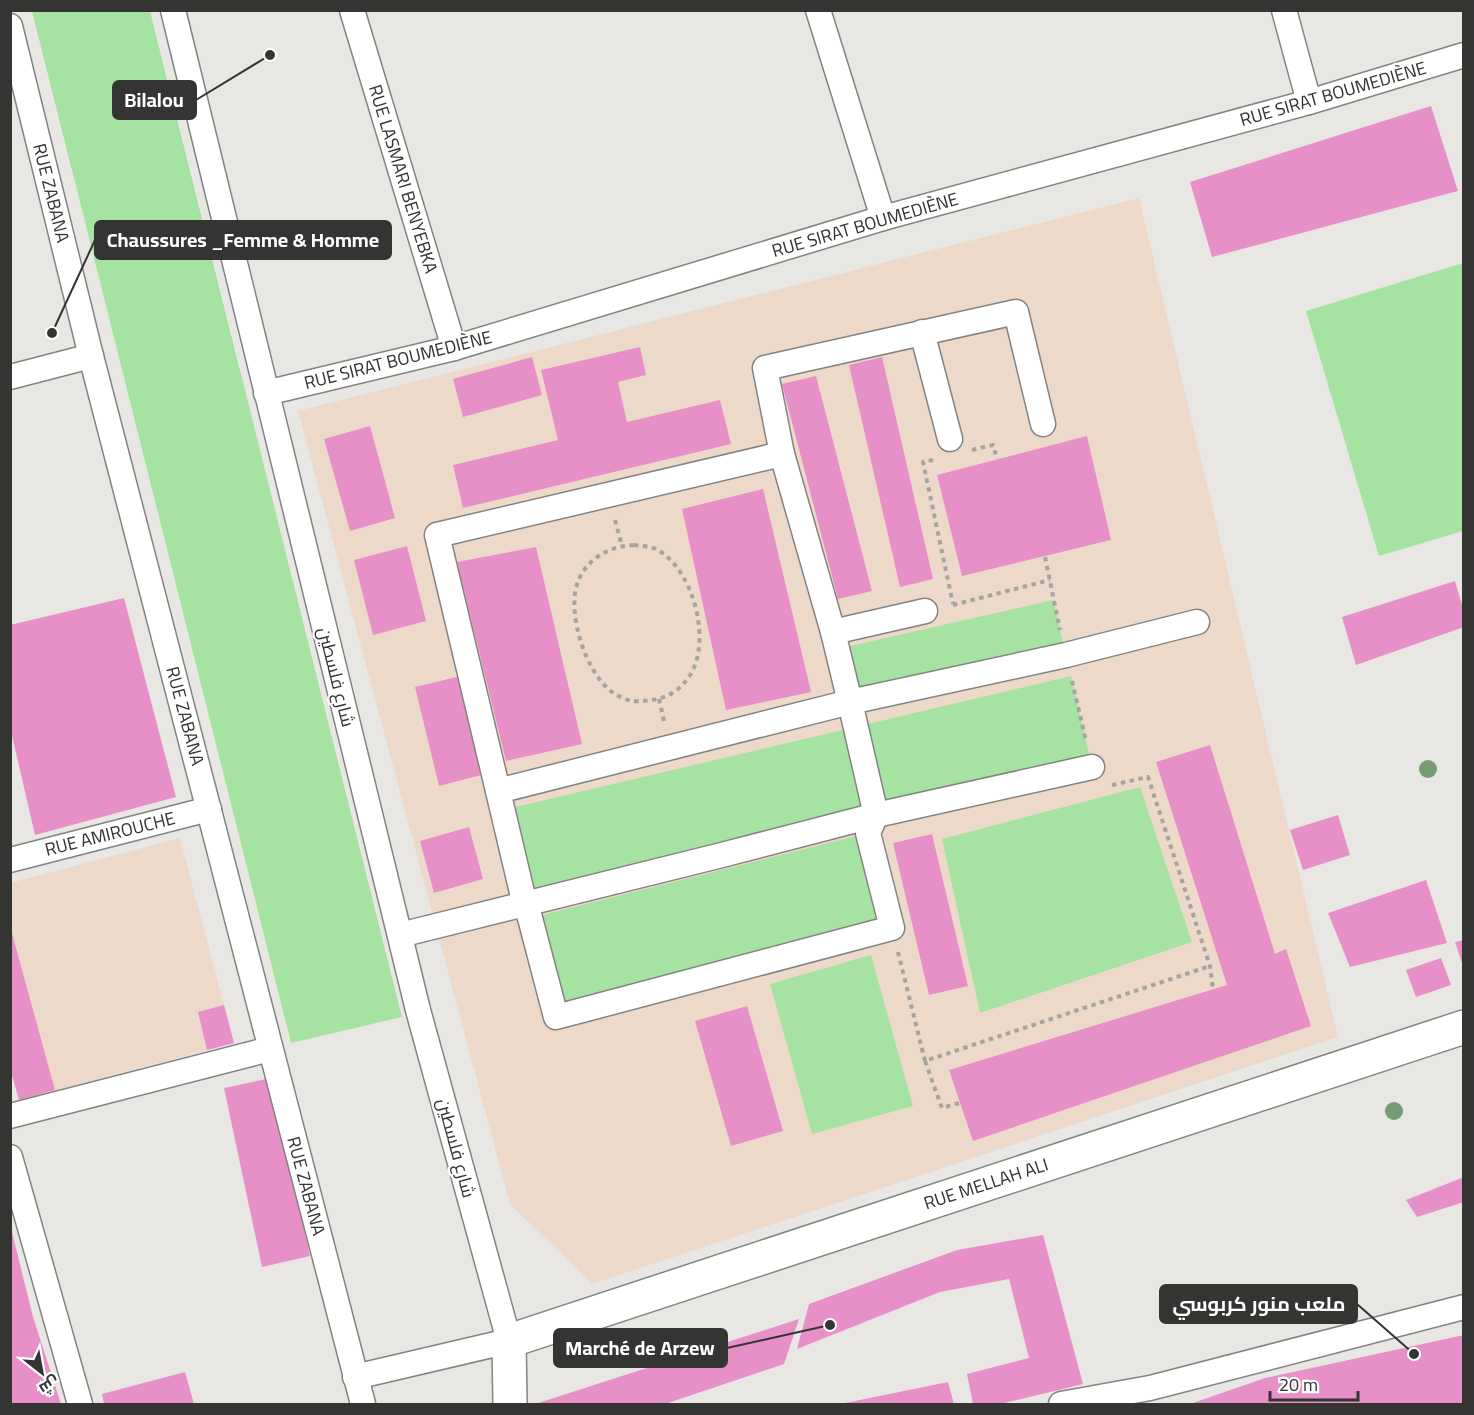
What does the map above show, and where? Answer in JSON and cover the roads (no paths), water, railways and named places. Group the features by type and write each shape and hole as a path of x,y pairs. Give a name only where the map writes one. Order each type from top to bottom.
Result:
{"main road":[{"name":"RUE MELLAH ALI","path":"509,1341 1464,1027"},
{"path":"509,1341 510,1404"}],"street":[{"name":"شارع فلسطين","path":"173,10 418,1010 509,1341"},
{"name":"RUE LASMARI BENYEBKA","path":"352,10 454,348"},
{"path":"818,10 883,219"},
{"path":"1284,10 1309,102"},
{"name":"RUE ZABANA","path":"10,26 91,356 363,1404"},
{"name":"RUE SIRAT BOUMEDIÈNE","path":"266,393 454,348 883,219 1309,102 1464,55"},
{"path":"782,454 437,535 525,906 556,1017 892,928 868,833 876,815 832,632 782,454 765,368 1016,312 1043,424"},
{"path":"922,332 960,445"},
{"path":"10,376 91,356"},
{"path":"832,632 925,611"},
{"path":"498,791 850,702 1066,655 1197,622"},
{"path":"400,935 525,906 876,815 1092,767"},
{"name":"RUE AMIROUCHE","path":"10,860 209,809"},
{"path":"10,1116 270,1049"},
{"path":"10,1157 80,1404"},
{"path":"1061,1404 1151,1396 1464,1306"},
{"path":"355,1377 509,1341"}],"place":[{"name":"Bilalou","path":"270,55"},
{"name":"Chaussures _Femme & Homme","path":"52,333"},
{"name":"Marché de Arzew","path":"830,1325"},
{"name":"ملعب منور كربوسي","path":"1414,1354"}]}
